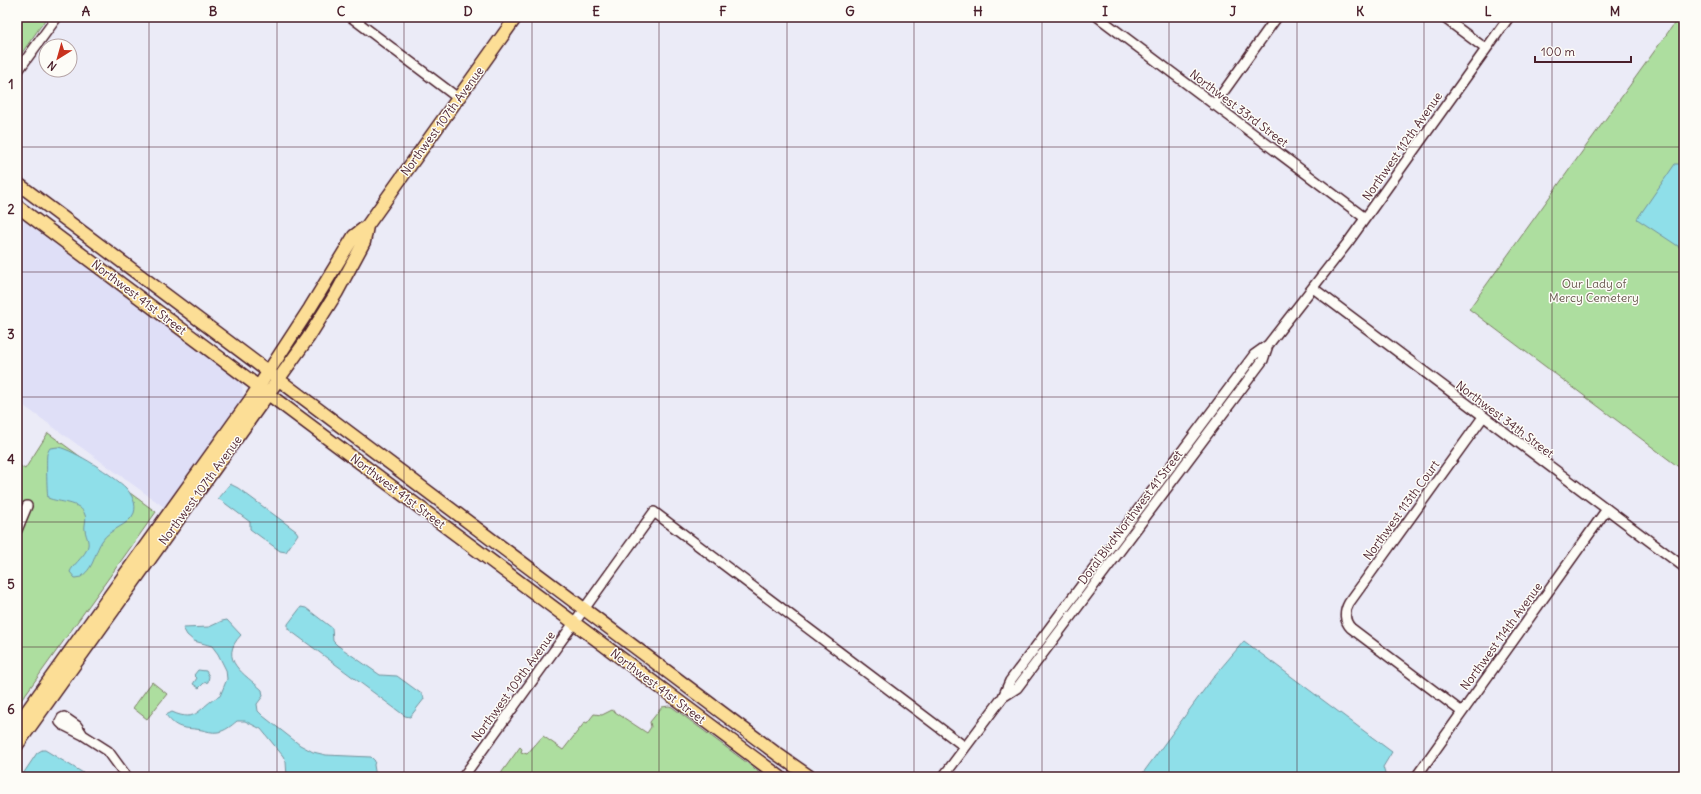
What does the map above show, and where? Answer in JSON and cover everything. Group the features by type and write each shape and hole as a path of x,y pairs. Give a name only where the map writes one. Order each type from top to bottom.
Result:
{"main road":[{"name":"Northwest 107th Avenue","path":"17,725 258,387 306,314 354,236 367,226 516,17"},
{"name":"Northwest 41st Street","path":"17,183 583,609 810,777"},
{"name":"Northwest 41st Street","path":"17,206 780,777"},
{"name":"Northwest 107th Avenue","path":"17,745 269,395 311,333 337,292 364,242 367,226"},
{"name":"Northwest 41st Street","path":"777,754 801,777"}],"street":[{"path":"17,72 57,17"},
{"path":"351,17 458,98"},
{"name":"Northwest 33rd Street","path":"1098,17 1365,218"},
{"path":"1214,104 1277,17"},
{"path":"1443,17 1486,49"},
{"name":"Northwest 112th Avenue","path":"1313,288 1509,17"},
{"name":"Doral Blvd Northwest 41 Street","path":"942,777 1003,697 1017,688 1263,360 1268,345 1313,288"},
{"name":"Northwest 34th Street","path":"1313,288 1684,567"},
{"name":"Northwest 113th Court","path":"1462,712 1351,628 1346,620 1346,609 1483,417"},
{"path":"17,530 27,506"},
{"name":"Northwest 114th Avenue","path":"1416,777 1607,510"},
{"name":"Northwest 109th Avenue","path":"463,777 654,512 965,747"},
{"path":"83,735 108,751 127,777"}],"shaded area":[{"path":"17,216 242,385 243,397 239,404 164,507 17,401"}],"green space":[{"path":"17,17 47,17 17,60"},
{"name":"Our Lady of Mercy Cemetery","path":"1679,17 1684,17 1684,471 1469,309"},
{"path":"48,433 156,512 17,706 17,464 25,469"},
{"path":"152,682 167,694 147,719 133,708"},
{"path":"669,706 766,777 501,776 502,772 520,747 522,749 521,752 527,754 543,736 563,750 585,722 587,723 594,714 602,715 612,710 647,733 651,727 650,722 662,707"}],"water":[{"path":"1675,164 1684,164 1684,250 1637,219"},
{"path":"58,447 74,453 113,477 126,488 132,497 135,506 132,517 105,537 102,541 92,564 86,573 81,577 75,578 70,572 85,553 88,545 85,528 86,517 83,510 79,507 48,498 47,454 50,448"},
{"path":"230,484 238,488 296,531 298,534 286,552 280,551 250,529 250,522 218,498"},
{"path":"301,607 306,608 332,628 333,641 337,645 380,675 397,676 423,695 424,699 410,717 405,716 288,629 288,624"},
{"path":"227,620 241,635 234,644 232,652 236,666 262,690 263,696 257,704 258,711 300,745 313,752 326,755 371,757 375,761 374,765 376,777 287,777 286,762 283,756 261,729 245,721 237,721 226,729 214,732 178,726 170,720 166,715 172,712 188,716 198,712 220,696 227,679 226,670 212,646 194,641 187,635 183,628 209,627"},
{"path":"1244,641 1392,752 1383,767 1386,777 1140,777 1215,675"},
{"path":"198,670 206,671 209,676 208,682 204,683 199,688 193,684 197,678 194,675"},
{"path":"45,750 90,777 21,777 37,753"}]}
